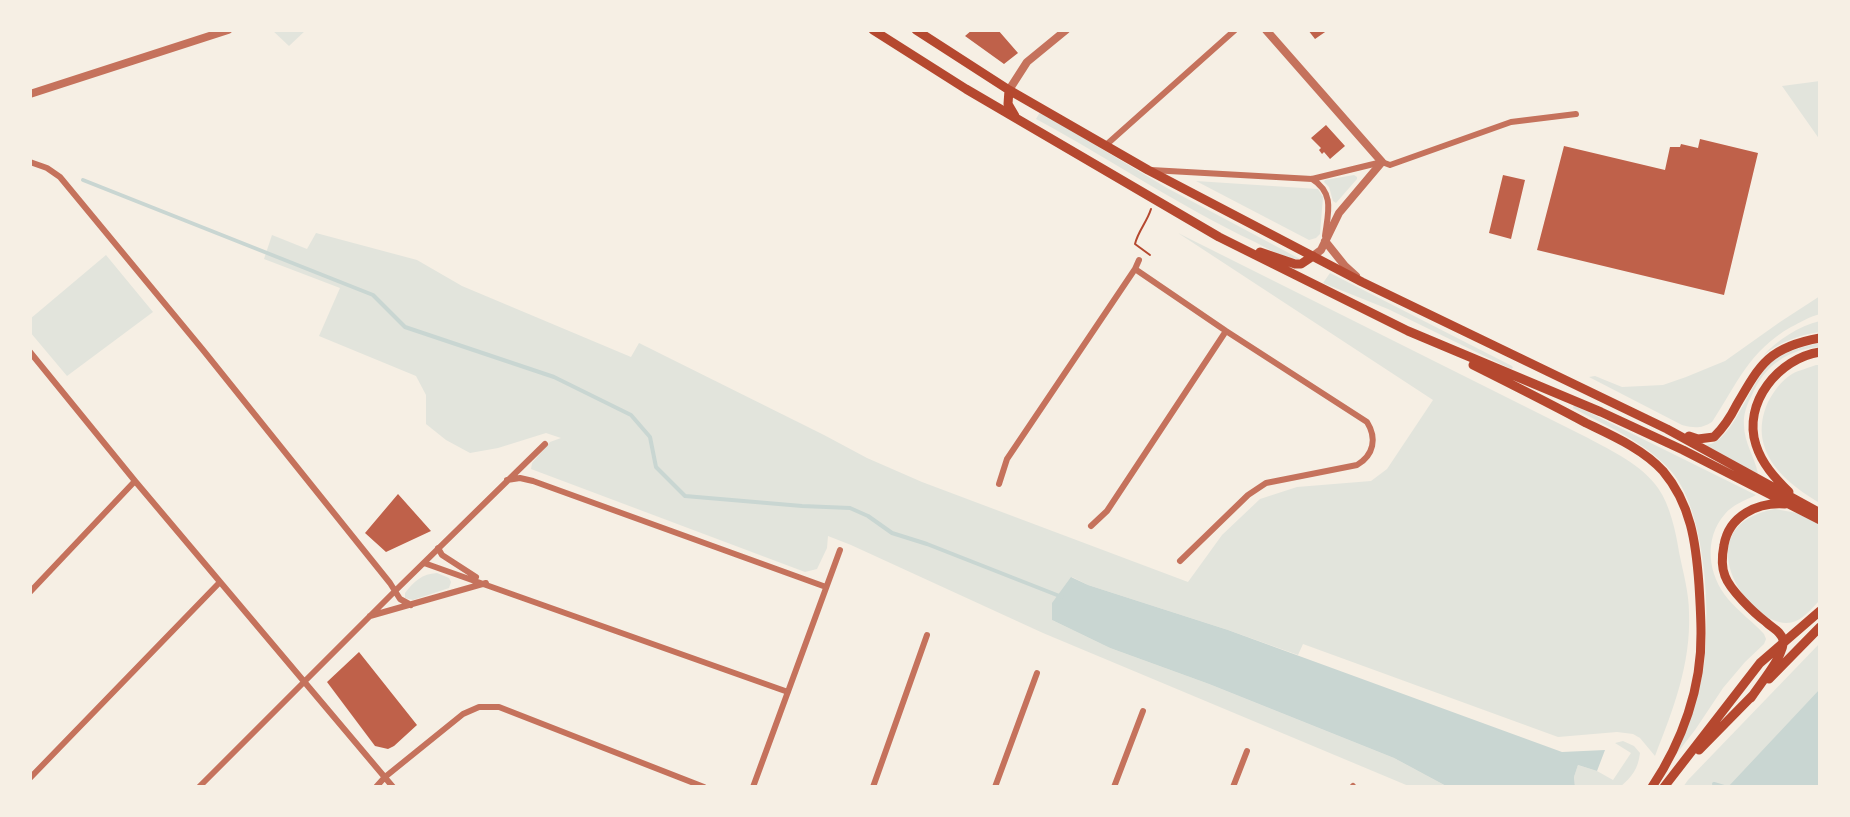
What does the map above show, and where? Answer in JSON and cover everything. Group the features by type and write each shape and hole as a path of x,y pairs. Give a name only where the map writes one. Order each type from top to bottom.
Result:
{"main road":[{"path":"873,30 966,89 1219,237 1636,449 1662,471 1683,502 1692,526 1697,550 1701,635 1698,673 1688,715 1652,787"},
{"path":"916,30 1009,90 1148,170 1362,282 1667,429 1795,502 1820,520"},
{"path":"1009,90 1008,104 1017,117"},
{"path":"1219,237 1295,264 1301,264 1313,256"},
{"path":"1408,331 1601,412 1820,513"},
{"path":"1667,429 1698,439 1714,437 1724,427 1761,365 1775,352 1789,345 1820,338"},
{"path":"1795,502 1772,475 1755,444 1754,417 1762,393 1778,371 1801,357 1820,352"},
{"path":"1751,698 1778,660 1783,641 1779,632 1764,621 1725,576 1721,558 1725,539 1731,525 1756,507 1795,502"},
{"path":"1664,787 1760,663 1820,611"},
{"path":"1764,621 1786,630 1800,627"},
{"path":"1675,774 1820,627"}],"street":[{"path":"30,94 228,30"},
{"path":"1009,90 1027,62 1066,30"},
{"path":"1106,145 1235,30"},
{"path":"1266,30 1382,162 1390,165 1511,122 1576,114"},
{"path":"30,162 60,177 203,350 400,599 411,605"},
{"path":"1148,170 1312,179 1382,162"},
{"path":"1313,256 1321,250 1339,213 1382,162"},
{"path":"1312,179 1327,194 1325,241 1362,282"},
{"path":"999,484 1007,459 1139,260"},
{"path":"1135,269 1367,422 1372,430 1373,443 1364,460 1357,465 1266,483 1248,495 1180,561"},
{"path":"1091,526 1107,511 1226,331"},
{"path":"30,352 393,787"},
{"path":"199,787 545,444"},
{"path":"507,480 520,478 533,481 826,587"},
{"path":"31,587 135,481"},
{"path":"438,548 442,555 486,583"},
{"path":"753,787 840,550"},
{"path":"424,563 788,692"},
{"path":"30,778 220,582"},
{"path":"369,616 486,583"},
{"path":"873,787 927,635"},
{"path":"995,787 1037,673"},
{"path":"376,787 463,714 479,707 499,707 704,787"},
{"path":"1114,787 1143,711"},
{"path":"1233,787 1247,751"}],"path":[{"path":"1150,255 1135,244 1151,208 1157,212"}],"shaded area":[{"path":"272,30 306,30 289,46"},
{"path":"1820,81 1820,140 1782,86"},
{"path":"1040,112 1167,188 1300,259 1277,254 1172,198 1036,119"},
{"path":"1354,175 1357,179 1336,203 1333,201 1325,180"},
{"path":"1196,181 1318,189 1323,197 1320,234 1309,240"},
{"path":"316,233 417,260 462,286 631,357 639,343 867,458 922,482 1188,582 1222,535 1260,499 1297,487 1371,481 1387,469 1433,400 1178,233 1588,438 1644,472 1662,495 1672,519 1689,605 1684,669 1655,756 1633,734 1617,732 1558,737 1303,644 1298,655 1072,577 1052,620 1110,648 1394,758 1448,787 1411,787 1043,633 828,536 827,548 817,569 805,572 531,469 532,463 550,442 561,438 546,433 470,453 426,424 426,395 416,376 319,336 340,288 264,259 272,235 307,249"},
{"path":"106,255 153,312 67,376 30,332 30,319"},
{"path":"1330,273 1513,368 1388,309 1323,283"},
{"path":"1820,296 1820,314 1791,327 1764,347 1745,369 1712,422 1704,426 1682,425 1589,377 1595,376 1622,387 1663,385 1686,377 1725,361"},
{"path":"1820,321 1820,332 1790,340 1763,356 1789,334"},
{"path":"1820,343 1820,347 1798,351 1778,361 1763,376 1750,398 1744,432 1758,474 1704,447 1724,435 1756,382 1773,361 1795,349"},
{"path":"1820,365 1820,503 1781,474 1765,449 1762,435 1768,402 1778,386 1792,374"},
{"path":"1574,405 1756,495 1735,505 1725,514 1713,534 1711,557 1721,589 1766,639 1723,688 1671,761 1697,697 1705,656 1707,611 1698,533 1682,488 1671,471 1637,443 1573,408"},
{"path":"1775,509 1797,513 1820,524 1820,600 1796,621 1780,622 1762,614 1746,598 1734,578 1728,557 1731,537 1746,520"},
{"path":"437,573 449,578 449,588 413,600 405,598 405,593 415,582"},
{"path":"1071,577 1228,630 1562,752 1605,750 1597,771 1578,765 1575,787 1448,787 1394,758 1110,648 1052,620 1052,603"},
{"path":"1820,643 1820,787 1683,787 1688,780"},
{"path":"1820,689 1818,787 1728,787"},
{"path":"1623,741 1640,753 1636,768 1620,787 1575,787 1578,765 1613,780 1631,753 1615,743"}],"building":[{"path":"972,30 998,30 1018,53 1004,64 965,36"},
{"path":"1308,30 1328,30 1315,39"},
{"path":"1326,125 1345,146 1330,159 1324,152 1322,154 1321,148 1311,138"},
{"path":"1700,139 1758,153 1724,295 1537,250 1564,146 1665,170 1670,147 1680,147 1681,144 1698,148"},
{"path":"1503,175 1525,180 1511,239 1489,233"},
{"path":"398,494 431,531 386,552 365,533"},
{"path":"359,652 417,725 388,749 375,746 327,682"}],"waterway":[{"path":"83,180 373,295 405,327 554,377 631,415 650,437 656,467 685,496 850,508 892,533 1062,597"},
{"path":"1714,784 1724,787"}]}
